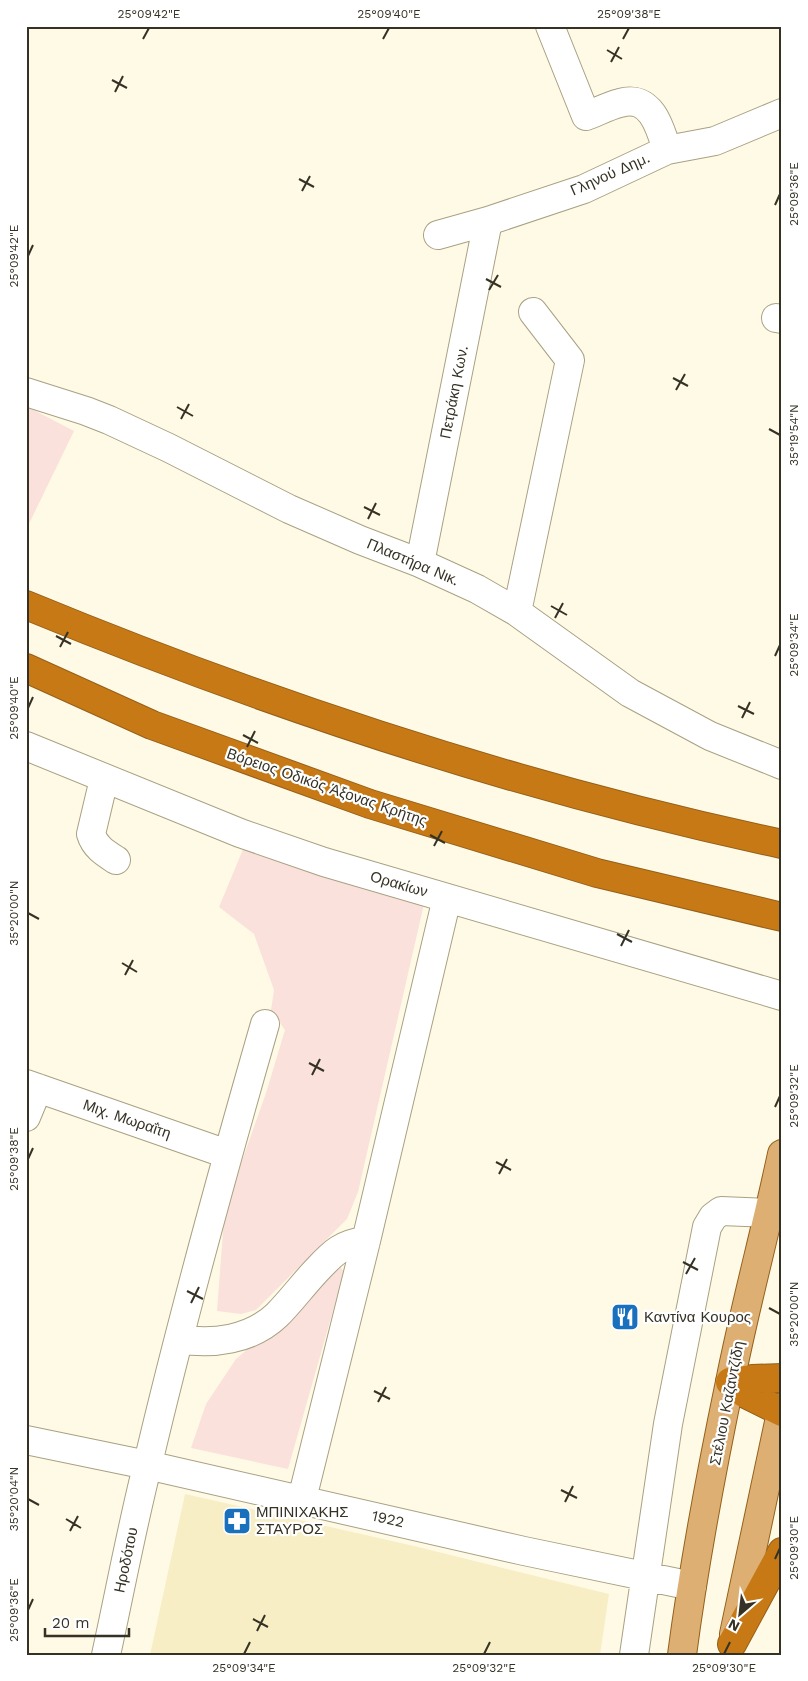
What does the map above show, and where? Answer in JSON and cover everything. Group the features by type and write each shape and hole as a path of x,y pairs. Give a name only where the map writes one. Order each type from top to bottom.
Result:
{"highway":[{"path":"26,605 203,674 424,751 570,792 773,842"},
{"name":"Βόρειος Οδικός Άξονας Κρήτης","path":"26,668 152,725 370,804 597,873 782,917"},
{"path":"730,1382 782,1378"},
{"path":"730,1382 744,1393 781,1410"},
{"path":"731,1649 782,1552"}],"main road":[{"name":"Στέλιου Καζαντζίδη","path":"682,1655 690,1598 730,1382 782,1154"},
{"path":"731,1649 781,1410"}],"street":[{"path":"550,26 586,116 621,102 643,105 656,118 667,150"},
{"name":"Γληνού Δημ.","path":"438,235 488,221 584,189 667,150 715,141 782,114"},
{"name":"Πετράκη Κων.","path":"420,563 488,221"},
{"path":"517,612 570,360 533,312"},
{"name":"Πλαστήρα Νικ.","path":"26,392 109,420 290,509 477,589 517,612 630,693 710,736 782,765"},
{"name":"Ορακίων","path":"26,746 104,779 287,850 782,996"},
{"path":"104,779 91,834 94,843 116,860"},
{"path":"302,1499 366,1241 447,898"},
{"name":"Ηροδότου","path":"106,1655 147,1465 228,1154 265,1024"},
{"path":"26,1116 32,1086"},
{"name":"Μιχ. Μωραΐτη","path":"32,1086 228,1154"},
{"path":"634,1655 668,1424 707,1227 713,1217 721,1211 770,1213"},
{"path":"179,1339 199,1342 219,1341 255,1330 276,1316 335,1252 347,1244 366,1241"},
{"name":"1922","path":"26,1440 302,1499 644,1577 690,1598"},
{"path":"669,1655 690,1598"}],"shaded area":[{"path":"26,406 74,431 26,530"},
{"path":"244,847 424,904 358,1192 347,1219 256,1310 241,1314 217,1311 224,1219 285,1030 271,1010 274,990 254,934 219,907"},
{"path":"339,1265 344,1272 288,1469 191,1448 206,1404 236,1359 297,1314 326,1276"},
{"path":"185,1494 414,1546 609,1594 600,1655 150,1655"}],"place":[{"name":"Καντίνα Κουρος","path":"625,1317"},
{"name":"ΜΠΙΝΙΧΑΚΗΣ ΣΤΑΥΡΟΣ","path":"237,1521"}]}
